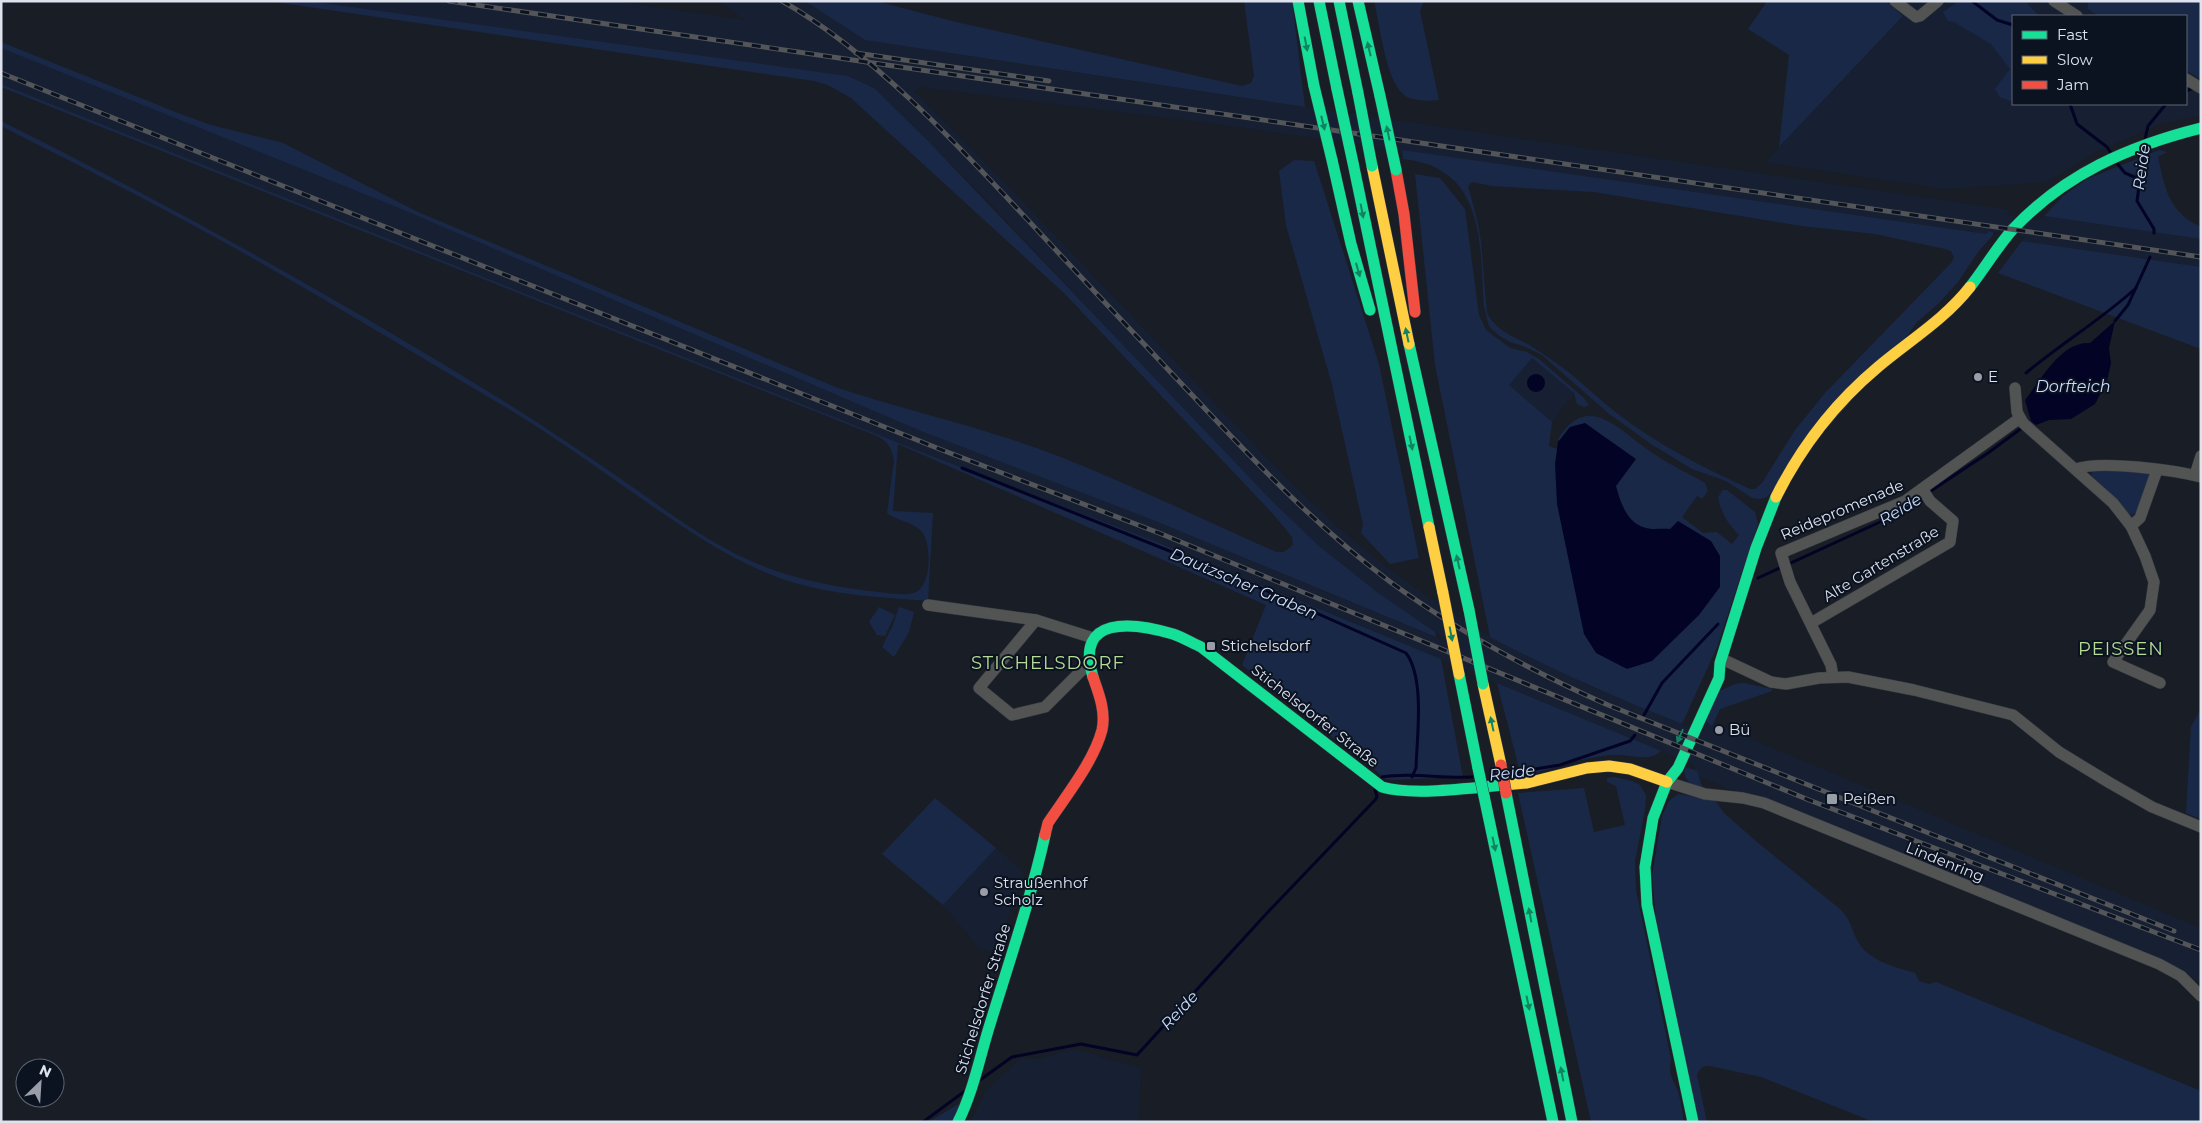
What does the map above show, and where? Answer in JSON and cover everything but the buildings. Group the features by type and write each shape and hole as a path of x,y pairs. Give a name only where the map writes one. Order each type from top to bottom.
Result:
{"main road":[{"path":"1298,1 1314,86 1350,244 1374,325 1400,395"},
{"path":"1319,1 1553,1122"},
{"path":"1338,1 1432,451 1469,610 1572,1122"},
{"path":"1358,1 1404,214 1432,451"},
{"path":"1692,1122 1645,888 1645,858 1649,834 1667,782 1668,764 1709,675 1721,661 1769,511 1791,468 1815,432 1860,383 1952,308 2005,240 2030,212 2068,180 2108,157 2156,139 2201,128"},
{"name":"Stichelsdorfer Straße","path":"958,1122 970,1094 1035,880 1048,823 1090,758 1102,729 1102,704 1089,663 1088,650 1092,638 1101,631 1112,627 1130,626 1174,634 1201,647 1382,787 1394,790 1460,789 1527,783 1587,768 1609,766 1630,769 1667,782"}],"street":[{"path":"1896,1 1916,17 1920,16 1938,1"},
{"path":"2054,1 2067,9"},
{"path":"2187,80 2201,88"},
{"path":"2015,388 2024,423 2113,503 2131,526 2154,582 2150,610 2113,662 2160,682"},
{"name":"Reidepromenade","path":"1785,565 1781,553 1905,501 1926,495 2024,423"},
{"path":"2076,469 2086,465 2104,465 2198,476 2201,456"},
{"path":"2131,526 2140,518 2157,470"},
{"name":"Alte Gartenstraße","path":"1811,623 1950,542 1953,521 1926,495"},
{"name":"Alte Gartenstraße","path":"1785,565 1831,664 1834,676"},
{"path":"928,605 1036,620 1092,638"},
{"path":"1036,620 979,688 1012,715 1044,707 1089,663"},
{"path":"1721,661 1778,683 1797,683 1834,676 1848,677 1914,690 2012,715 2060,752 2110,783 2152,807 2201,827"},
{"name":"Lindenring","path":"1667,782 1705,794 1744,798 1764,803 1812,825 2158,964 2181,976 2201,996"}],"shaded area":[{"path":"268,1 309,1 848,76 874,88 928,141 1274,503 1319,546 1377,592 1435,632 1436,637 1153,520 921,431 394,206 1,48 1,42 183,115 211,125 283,143 418,212 838,388 1004,437 1058,456 1276,552 1284,552 1293,545 1292,537 1274,515 1065,294 851,98 828,85 814,81"},
{"path":"309,1 616,1 745,20 718,1 805,1 865,40 1229,96 2011,210 2006,215 2038,220 2044,216 2201,239 2201,267 2022,241 2025,237 1989,231 1986,234 1224,125 920,87 915,92 1003,181 1292,484 1338,527 1381,563 1427,596 1490,637 1596,689 1699,731 1704,719 2201,928 2201,984 2180,969 1692,774 1694,765 1275,590 1154,541 929,455 1,84 1,48 394,206 921,431 1153,520 1452,644 1377,592 1319,546 1274,503 1209,437 984,197 874,88 848,76"},
{"path":"805,1 876,1 956,22 1242,86 1251,83 1254,76 1244,1 1292,1 1305,107 865,40"},
{"path":"1374,1 1424,1 1420,11 1439,100 1430,101 1410,98 1405,96 1396,85 1387,63"},
{"path":"1767,1 1886,1 1903,16 1779,147 1789,55 1748,29"},
{"path":"1911,1 2201,1 2201,115 2158,125 2095,153 2047,182 1945,189 1765,162 1903,17"},
{"path":"1959,1 2025,1 2038,15 2012,15 2012,102 2000,97 1995,89 2010,69 1991,44 1954,22 1948,21 1943,12"},
{"path":"2088,1 2201,1 2201,79 2187,71 2187,15 2097,15 2088,9"},
{"path":"1,84 929,455 1154,541 1441,659 1463,777 1386,779 1375,770 1376,764 1342,745 1242,665 1266,605 898,444 893,511 933,513 928,601 852,594 814,588 777,577 742,562 677,523 533,424 396,342 203,230 1,126 1,121 127,185 312,287 494,395 582,452 705,537 735,554 782,573 846,588 900,594 909,594 919,590 927,575 929,556 927,546 925,538 919,529 887,513 894,461 891,449 887,443 877,436 1,87"},
{"path":"1402,150 1986,234 1989,231 1993,232 1993,235 1978,252 1958,282 1939,303 1916,323 1903,342 1767,497 1760,499 1752,498 1726,481 1692,469 1651,444 1608,413 1542,355 1498,335 1489,326 1484,307 1478,231 1466,196 1455,182 1440,170 1427,164 1403,159","holes":["1472,182 1492,186 1594,192 1802,226 1875,234 1945,249 1951,251 1954,258 1825,393 1795,430 1762,483 1755,489 1750,489 1699,464 1649,436 1618,414 1564,369 1532,346 1504,332 1495,324 1487,313 1481,241 1468,186"]},
{"path":"2159,150 2167,152 2158,157 2170,198 2181,214 2201,227 2201,239 2044,216 2063,196 2087,179"},
{"path":"1294,160 1314,161 1379,364 1419,558 1390,564 1361,533 1363,525 1331,381 1286,225 1279,171"},
{"path":"1415,174 1440,178 1465,209 1479,315 1486,330 1510,348 1527,352 1539,359 1584,398 1589,405 1584,407 1577,404 1574,393 1532,358 1509,385 1552,422 1549,446 1560,450 1587,632 1659,530 1641,528 1628,521 1558,439 1570,424 1581,417 1593,416 1605,420 1660,458 1705,483 1708,491 1702,499 1697,496 1682,517 1703,533 1717,532 1732,544 1739,535 1728,522 1721,508 1718,497 1723,490 1727,490 1755,512 1758,524 1717,647 1682,724 1585,683 1490,637 1435,365"},
{"path":"2022,241 2201,267 2201,349 1998,273"},
{"path":"1532,358 1574,393 1552,422 1508,385"},
{"path":"2116,470 2152,474 2140,508 2133,515 2127,513 2120,502 2091,475 2093,471"},
{"path":"879,607 895,615 885,636 877,635 869,622"},
{"path":"899,607 914,612 909,632 894,657 882,647 893,625"},
{"path":"1497,683 1661,751 1650,757 1616,755 1592,758 1521,776"},
{"path":"1744,683 1772,689 1772,691 1720,709 1712,726 1704,719 1717,692 1735,684"},
{"path":"2201,708 2201,819 2186,813 2191,727"},
{"path":"1685,767 1697,771 1703,790 1686,779"},
{"path":"1614,777 1640,785 1646,795 1635,861 1636,890 1671,1059 1670,1072 1677,1089 1684,1122 1591,1122 1518,793 1584,788 1594,832 1625,825 1616,786 1607,782 1607,778"},
{"path":"1678,794 1715,800 1724,813 1757,842 1840,909 1849,921 1863,949 1876,959 1915,973 1919,981 1929,984 1936,982 2201,1091 2201,1122 1874,1122 1761,1077 1705,1066 1699,1070 1697,1075 1707,1122 1698,1122 1656,919 1652,876 1662,816 1669,801"},
{"path":"935,798 996,848 943,905 882,854"},
{"path":"996,848 1024,872 996,954 979,948 943,905"},
{"path":"1073,1049 1141,1068 1138,1122 970,1122 986,1091 1021,1058 1038,1059"},
{"path":"960,1103 954,1122 930,1122 932,1120"}],"water":[{"name":"Dorfteich","path":"2115,321 2109,348 2111,363 2107,381 2095,404 2071,419 2049,420 2036,425 2031,421 2025,400 2045,373 2070,348 2090,343"},
{"path":"1536,374 1542,377 1545,383 1542,389 1536,392 1530,389 1527,383 1530,377"},
{"path":"1585,423 1636,459 1616,486 1626,512 1634,522 1649,529 1670,529 1678,521 1711,541 1720,556 1720,587 1699,615 1652,661 1627,669 1596,653 1584,634 1557,504 1555,464 1558,442 1570,427"}],"waterway":[{"path":"1972,1 1997,20 2012,25"},
{"name":"Reide","path":"2187,91 2193,88"},
{"path":"2070,105 2077,124 2107,147 2111,153"},
{"name":"Reide","path":"2145,139 2148,126 2165,105"},
{"name":"Reide","path":"2144,150 2137,201 2154,229 2154,233"},
{"path":"2115,161 2125,173 2139,179"},
{"name":"Reide","path":"2115,321 2128,305 2150,257"},
{"path":"2026,373 2110,310 2136,288"},
{"name":"Reide","path":"1758,578 1893,516 1988,453 2023,427"},
{"name":"Dautzscher Graben","path":"962,468 1247,582 1406,653 1412,664 1418,692 1416,768 1412,777"},
{"name":"Reide","path":"1644,715 1662,683 1718,624"},
{"name":"Reide","path":"1510,773 1560,765 1630,741 1635,735"},
{"name":"Reide","path":"1382,777 1404,775 1472,777"},
{"name":"Reide","path":"980,1080 1012,1057 1081,1044 1137,1055 1267,913 1376,799 1375,790"},
{"name":"Reide","path":"923,1122 965,1091"}],"railway":[{"path":"449,1 2201,257"},
{"path":"782,1 817,23 886,77 981,170 1263,469 1362,560 1441,617 1523,664 1608,705 2174,931"},
{"path":"856,53 1049,81"},
{"path":"1,73 942,450 1159,533 1809,800 2201,950"}],"traffic: fast":[{"path":"1298,1 1314,86"},
{"path":"1319,1 1337,89"},
{"path":"1339,1 1358,93"},
{"path":"1358,1 1380,96"},
{"path":"1314,86 1332,160"},
{"path":"1337,89 1353,163"},
{"path":"1358,93 1372,166"},
{"path":"1380,96 1396,170"},
{"path":"1970,287 2013,229 2054,193 2076,178 2124,153 2174,135 2201,128"},
{"path":"1332,160 1351,244 1370,310"},
{"path":"1353,163 1429,527"},
{"path":"1409,344 1469,610"},
{"path":"1693,1122 1647,905 1645,867 1653,818 1667,782 1678,768 1719,678 1720,663 1756,548 1776,497"},
{"path":"1469,610 1483,684"},
{"path":"1093,677 1089,657 1092,642 1099,633 1111,628 1125,626 1157,630 1176,635 1201,647 1382,787 1395,790 1426,791 1504,785"},
{"path":"1459,674 1478,768"},
{"path":"1478,768 1484,796"},
{"path":"1506,793 1572,1122"},
{"path":"1484,796 1553,1122"},
{"path":"958,1122 973,1085 1027,905 1045,835"}],"traffic: slow":[{"path":"1372,166 1409,344"},
{"path":"1776,497 1808,443 1847,395 1878,367 1938,320 1970,287"},
{"path":"1429,527 1443,593"},
{"path":"1443,593 1459,674"},
{"path":"1483,684 1501,765"},
{"path":"1504,785 1527,783 1587,768 1609,766 1630,769 1667,782"}],"traffic: jam":[{"path":"1396,170 1404,214 1415,312"},
{"path":"1045,835 1048,823 1093,754 1102,730 1103,717 1100,696 1093,677"},
{"path":"1501,765 1506,793"}],"place":[{"name":"E","path":"1978,377"},
{"name":"Stichelsdorf","path":"1211,646"},
{"name":"Bü","path":"1719,730"},
{"name":"Peißen","path":"1832,799"},
{"name":"Straußenhof Scholz","path":"984,892"}],"district":[{"name":"PEISSEN","path":"2121,649"},
{"name":"STICHELSDORF","path":"1048,663"}]}
